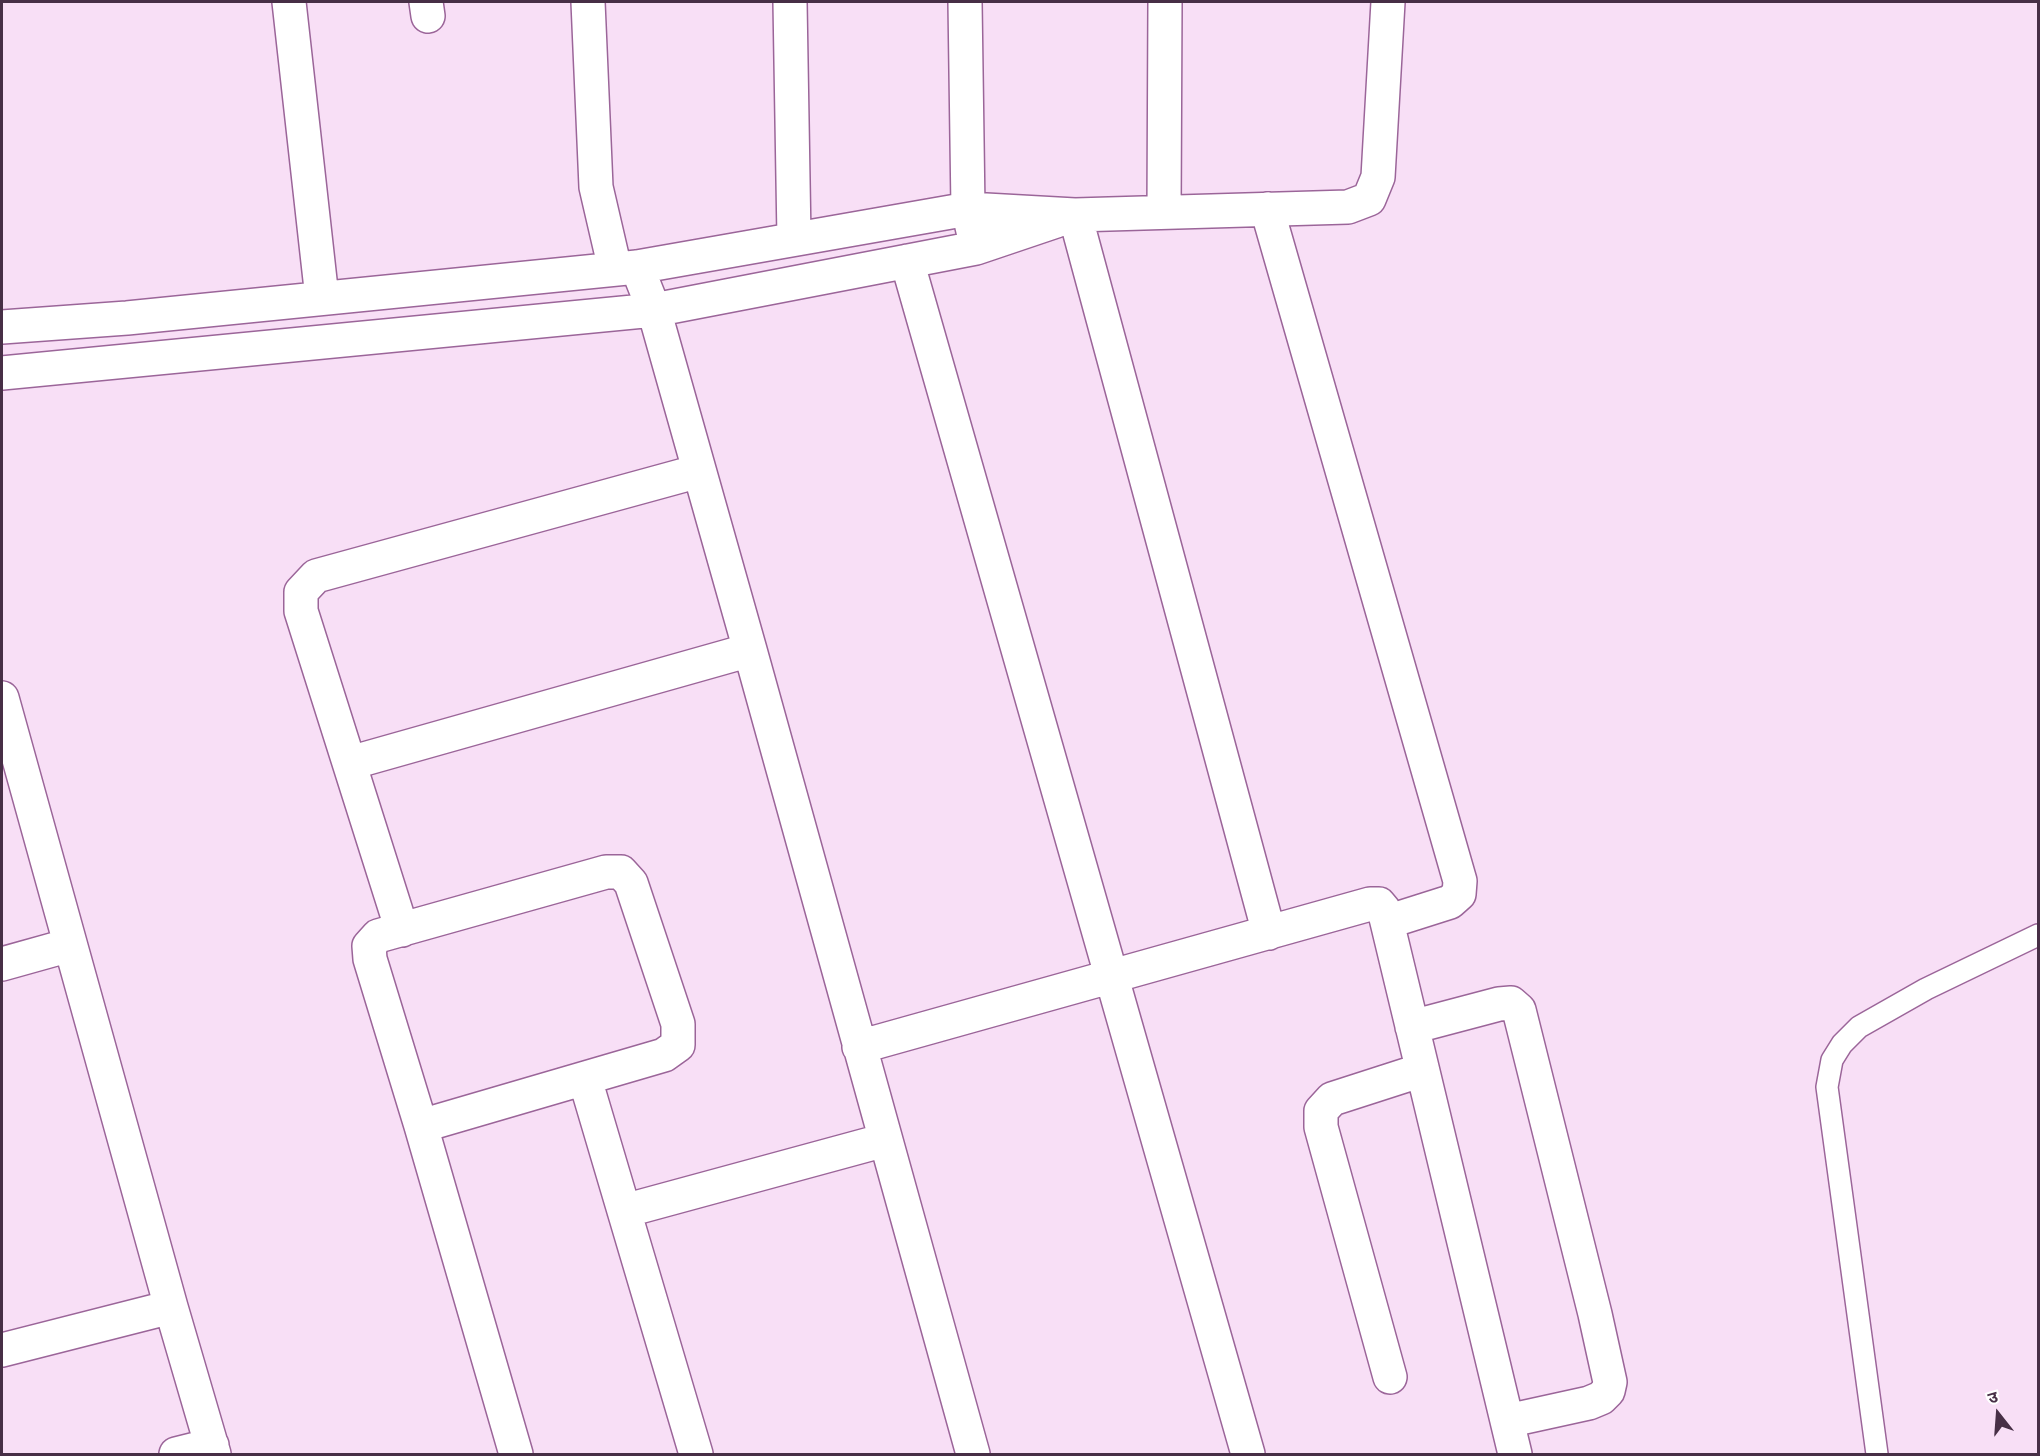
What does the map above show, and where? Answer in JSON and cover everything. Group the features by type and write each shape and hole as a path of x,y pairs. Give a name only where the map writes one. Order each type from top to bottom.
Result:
{"street":[{"path":"289,2 322,298"},
{"path":"588,2 596,188 626,268 654,310 973,1455"},
{"path":"790,2 794,239"},
{"path":"965,2 968,209 976,248"},
{"path":"1164,212 1166,2"},
{"path":"2,327 127,318 626,268 968,209 1075,215 1348,207 1369,199 1378,177 1388,2"},
{"path":"1266,209 1460,881 1459,894 1450,902 1387,922"},
{"path":"2,373 654,310 976,248 1075,215"},
{"path":"1075,215 1269,933"},
{"path":"907,261 1248,1455"},
{"path":"402,930 301,611 301,592 316,576 699,471"},
{"path":"350,763 750,650"},
{"path":"2,698 11,771 70,945 213,1450 176,1455"},
{"path":"422,1126 664,1055 678,1045 678,1024 631,883 621,872 606,872 378,936 369,946 370,959 422,1126 516,1455"},
{"path":"859,1047 1370,904 1379,904 1384,910 1387,922 1515,1455"},
{"path":"2,964 70,945"},
{"path":"1412,1027 1499,1004 1511,1003 1519,1010 1595,1314 1610,1382 1608,1391 1601,1398 1589,1403 1507,1421"},
{"path":"1390,1377 1321,1127 1321,1111 1332,1099 1422,1070"},
{"path":"585,1079 696,1455"},
{"path":"624,1211 885,1140"},
{"path":"2,1350 171,1307"}],"lane":[{"path":"1877,1455 1827,1087 1832,1060 1842,1044 1859,1027 1926,988 2038,935"}]}
